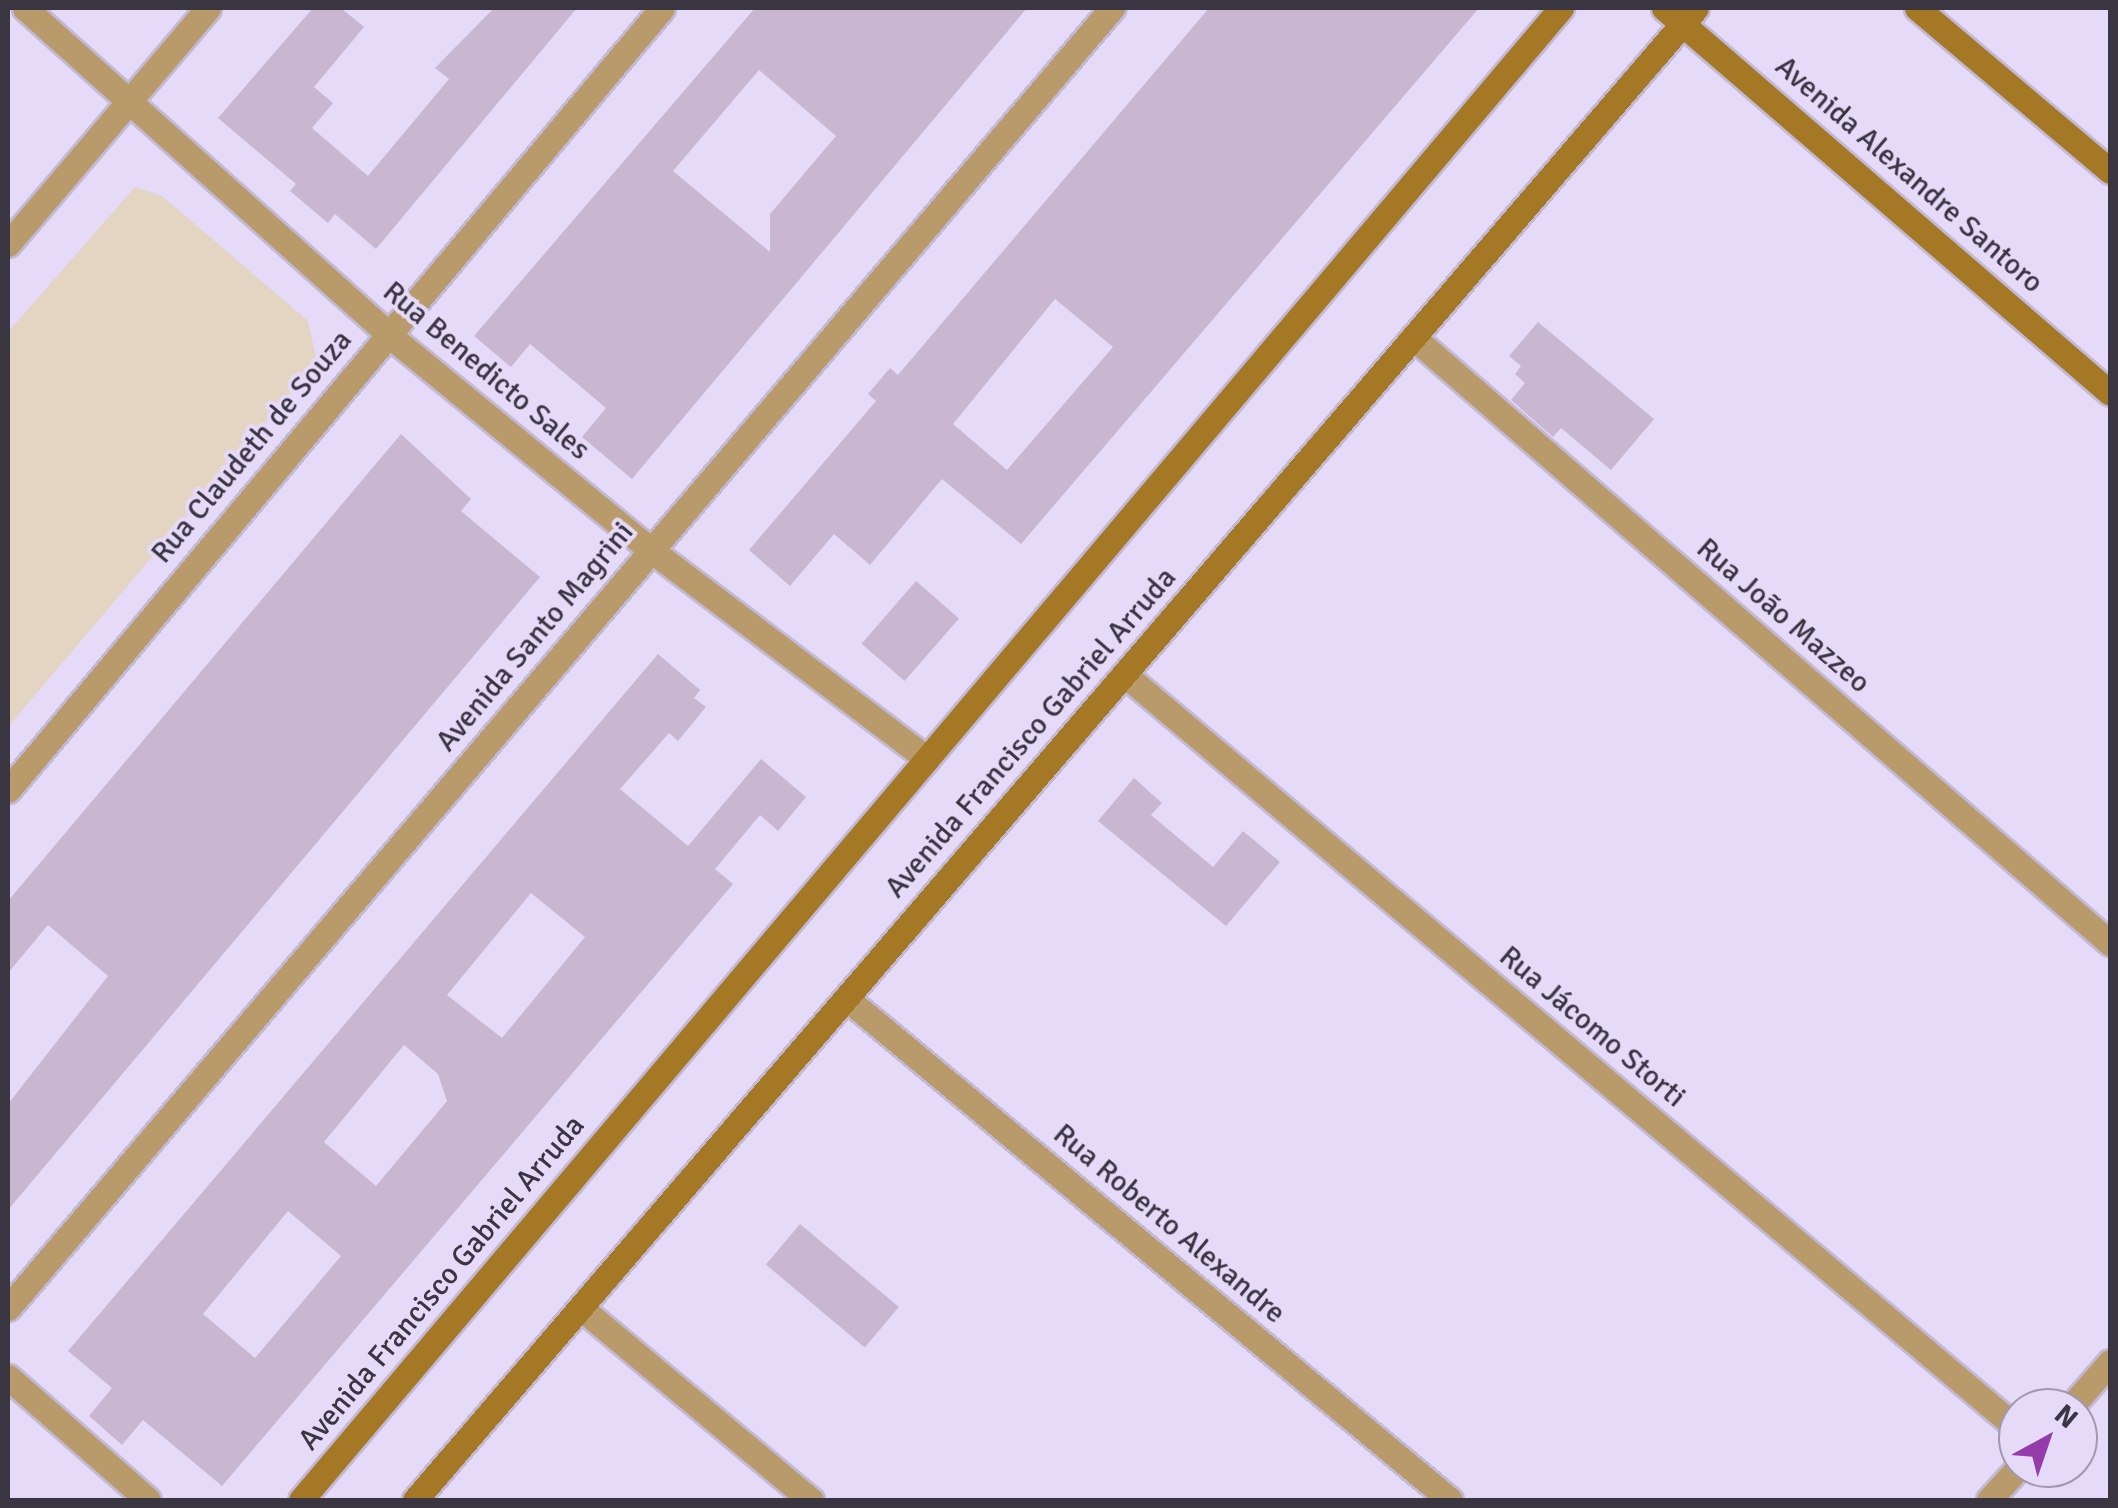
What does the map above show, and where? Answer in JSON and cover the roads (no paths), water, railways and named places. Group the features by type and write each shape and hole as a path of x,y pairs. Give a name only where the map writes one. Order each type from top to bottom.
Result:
{"main road":[{"name":"Avenida Francisco Gabriel Arruda","path":"301,1500 1561,8"},
{"path":"1917,8 2110,171"},
{"name":"Avenida Francisco Gabriel Arruda","path":"415,1500 1413,337 1681,12"},
{"name":"Avenida Alexandre Santoro","path":"1681,12 2110,393"}],"street":[{"name":"Rua Benedicto Sales","path":"24,8 389,335 651,550 926,759"},
{"path":"8,244 208,8"},
{"name":"Rua Claudeth de Souza","path":"8,790 662,8"},
{"name":"Avenida Santo Magrini","path":"8,1308 1112,8"},
{"name":"Rua João Mazzeo","path":"1413,337 2110,943"},
{"name":"Rua Jácomo Storti","path":"1124,674 1998,1412"},
{"name":"Rua Roberto Alexandre","path":"846,998 1450,1500"},
{"path":"581,1308 811,1500"},
{"path":"2087,1388 2110,1362"},
{"path":"8,1377 148,1500"}]}
